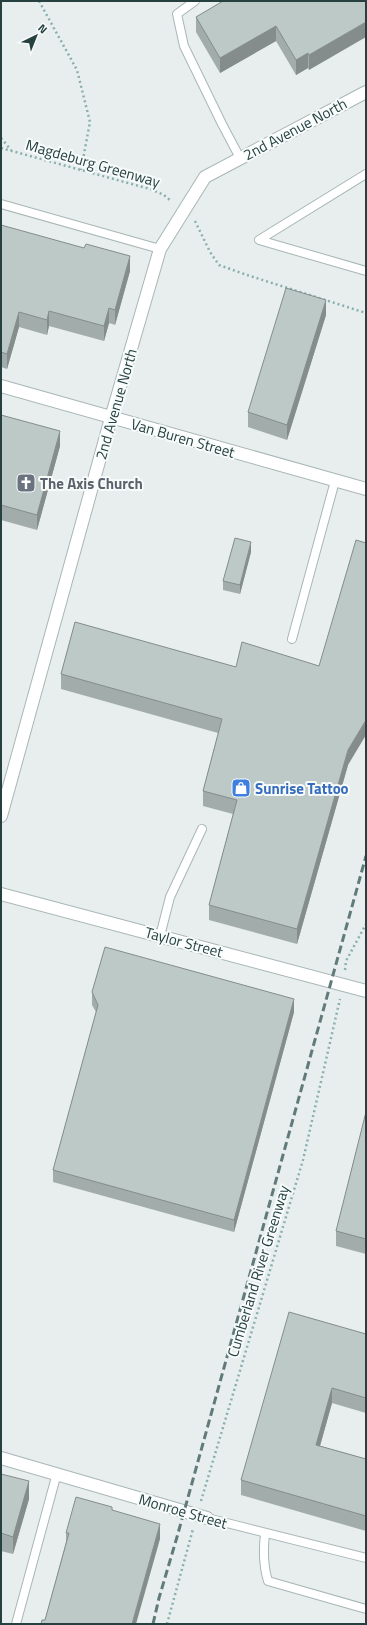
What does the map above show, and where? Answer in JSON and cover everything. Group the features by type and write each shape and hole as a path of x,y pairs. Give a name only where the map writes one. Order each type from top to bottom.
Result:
{"street":[{"name":"2nd Avenue North","path":"1,816 111,418 160,249 205,177 366,92"},
{"name":"Van Buren Street","path":"1,386 366,489"},
{"name":"Taylor Street","path":"1,894 366,991"},
{"name":"Monroe Street","path":"1,1458 57,1473 202,1517"}],"lane":[{"path":"194,1 177,14 184,46 240,158"},
{"path":"366,174 259,240 366,271"},
{"path":"1,204 160,249"},
{"path":"292,639 335,481"},
{"path":"160,936 170,897 202,829"},
{"path":"16,1624 57,1473"},
{"name":"Monroe Street","path":"202,1517 366,1558"},
{"path":"266,1534 263,1547 264,1568 268,1581 366,1609"}],"path":[{"path":"39,1 77,70 90,122 81,170"},
{"path":"1,138 11,150"},
{"name":"Magdeburg Greenway","path":"1,148 150,188 164,195 175,204"},
{"path":"196,222 210,252 219,265 366,313"},
{"name":"Cumberland River Greenway","path":"167,1624 202,1517 303,1160 344,984 346,962 366,924"}],"building":[{"path":"223,1 366,1 366,22 309,55 308,53 296,60 276,26 220,58 196,17"},
{"path":"1,225 84,248 86,244 130,256 115,310 109,308 104,326 49,311 47,320 19,312 7,354 1,352"},
{"path":"286,288 326,300 287,425 248,412"},
{"name":"The Axis Church","path":"1,415 60,431 37,515 1,505"},
{"path":"235,538 251,542 240,585 223,581"},
{"path":"356,540 366,543 366,720 348,750 297,929 209,905 237,800 203,791 222,719 61,674 75,622 236,667 242,642 319,666"},
{"path":"105,947 294,999 234,1220 53,1170 98,1005 92,992"},
{"path":"366,1112 366,1239 336,1231"},
{"path":"289,1312 366,1334 366,1398 332,1388 316,1445 366,1459 366,1516 241,1480"},
{"path":"1,1474 29,1481 13,1537 1,1533"},
{"path":"76,1497 112,1507 112,1510 160,1524 132,1624 41,1624 42,1620 45,1620 69,1533 66,1533"}],"railway":[{"path":"153,1624 366,856"}],"place":[{"name":"The Axis Church","path":"26,483"},
{"name":"Sunrise Tattoo","path":"241,788"}]}
